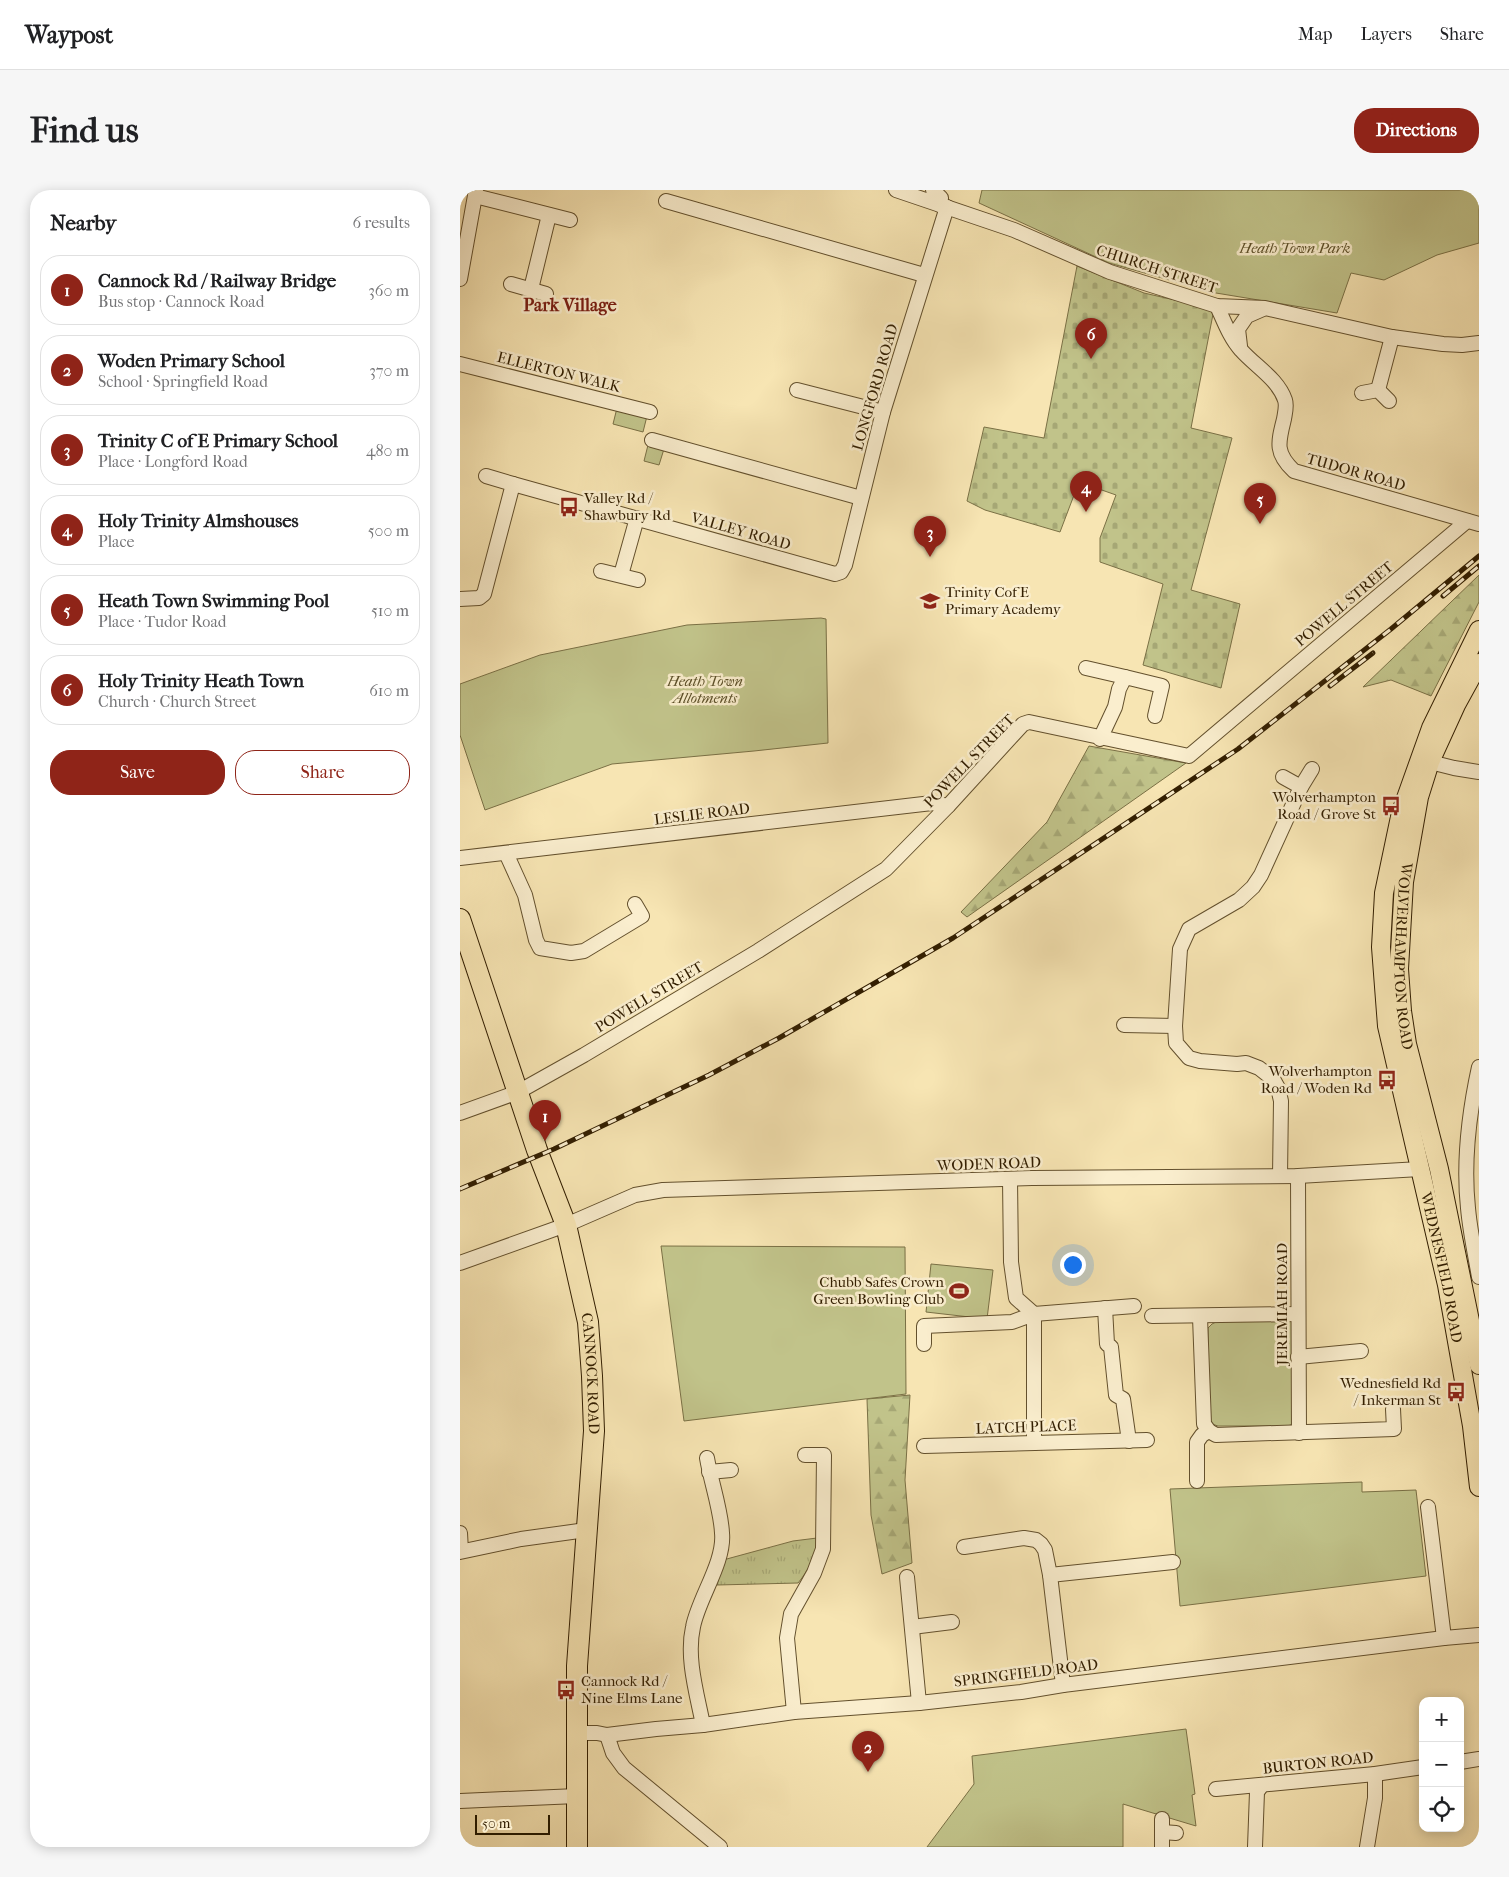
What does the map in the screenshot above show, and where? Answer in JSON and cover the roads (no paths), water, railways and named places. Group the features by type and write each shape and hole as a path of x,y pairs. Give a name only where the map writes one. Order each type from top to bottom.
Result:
{"highway":[{"name":"CANNOCK ROAD","path":"460,919 518,1092 566,1225 588,1322 594,1431 577,1666 577,1847"}],"main road":[{"name":"WOLVERHAMPTON ROAD","path":"1439,1169 1407,1044 1402,1011 1400,969 1404,882 1424,760 1435,720 1479,630"},
{"name":"WOLVERHAMPTON ROAD","path":"1420,1168 1386,1026 1381,947 1384,893 1401,812 1424,760 1479,663"},
{"path":"1420,1168 1439,1169"},
{"name":"WEDNESFIELD ROAD","path":"1420,1168 1447,1285 1475,1425 1479,1487"},
{"name":"WEDNESFIELD ROAD","path":"1439,1169 1479,1364"}],"street":[{"name":"CHURCH STREET","path":"906,191 939,197 1110,272 1217,306 1264,308 1392,337 1462,345 1479,350"},
{"path":"460,280 475,193 570,220"},
{"name":"LONGFORD ROAD","path":"835,574 841,572 845,565 884,412 924,275 939,197"},
{"path":"666,201 924,275"},
{"path":"531,289 549,215"},
{"path":"511,284 546,294"},
{"name":"TUDOR ROAD","path":"1217,306 1240,349 1269,377 1285,401 1286,411 1279,438 1280,452 1284,462 1294,471 1473,523"},
{"path":"1240,349 1238,329 1247,316 1264,308"},
{"path":"1378,390 1392,337"},
{"name":"CHURCH STREET","path":"1462,345 1479,343"},
{"name":"ELLERTON WALK","path":"460,364 650,412"},
{"path":"798,390 884,412"},
{"path":"1362,393 1378,390"},
{"path":"1378,390 1389,401"},
{"path":"652,440 861,498"},
{"name":"VALLEY ROAD","path":"486,476 835,574"},
{"path":"460,599 479,598 484,594 513,484"},
{"path":"621,575 637,518"},
{"name":"POWELL STREET","path":"460,1113 518,1092 661,1010 886,869 948,806 1023,724 1029,722 1100,739 1189,756 1473,523"},
{"path":"601,570 638,580"},
{"path":"1086,668 1162,686 1155,716"},
{"path":"1100,739 1115,707 1119,689 1125,677"},
{"path":"1424,760 1479,772"},
{"path":"1280,1176 1281,1101 1278,1088 1273,1079 1259,1068 1246,1063 1200,1061 1189,1058 1176,1043 1175,1026 1180,949 1189,929 1239,900 1253,887 1261,875 1312,769"},
{"path":"1283,777 1302,787"},
{"name":"LESLIE ROAD","path":"460,858 932,803 948,806"},
{"path":"506,853 525,895 536,940 540,948 571,953 584,951 642,916 635,904"},
{"path":"1124,1025 1175,1026"},
{"path":"1479,1067 1466,1172 1468,1209 1479,1277"},
{"name":"WODEN ROAD","path":"460,1264 566,1225 635,1195 663,1190 1010,1179 1298,1176 1420,1168"},
{"name":"JEREMIAH ROAD","path":"1298,1176 1299,1433"},
{"path":"1010,1179 1011,1262 1016,1298 1034,1314 1034,1443"},
{"path":"924,1344 924,1326 1012,1322 1034,1314 1134,1306"},
{"path":"1105,1308 1107,1344 1111,1347 1116,1395 1122,1399 1129,1441"},
{"path":"1152,1316 1200,1317 1298,1314"},
{"path":"1200,1317 1204,1424 1209,1431 1216,1435 1394,1429 1392,1409"},
{"path":"1298,1357 1361,1351"},
{"path":"1196,1481 1197,1442 1202,1435 1209,1431"},
{"name":"LATCH PLACE","path":"924,1446 1147,1440"},
{"path":"794,1712 787,1638 791,1614 814,1573 822,1548 824,1455 805,1455"},
{"path":"703,1725 693,1666 691,1638 693,1625 718,1561 722,1534 708,1465 731,1470"},
{"path":"1428,1507 1444,1638"},
{"path":"460,1533 461,1552 522,1539 586,1530"},
{"path":"964,1547 1024,1538 1036,1540 1045,1550 1050,1575 1063,1685"},
{"path":"1050,1575 1173,1562"},
{"path":"906,1577 919,1703"},
{"path":"912,1627 952,1622"},
{"name":"SPRINGFIELD ROAD","path":"577,1733 597,1733 608,1736 794,1712 919,1703 1021,1692 1063,1685 1479,1635"},
{"path":"608,1736 613,1753 624,1768 720,1847"},
{"path":"1464,1761 1479,1759"},
{"name":"BURTON ROAD","path":"1216,1789 1295,1780 1375,1774 1419,1768"},
{"path":"1367,1847 1375,1798 1375,1774"},
{"path":"1256,1847 1257,1792 1262,1785"},
{"path":"460,1801 577,1796"},
{"path":"1162,1847 1162,1826 1176,1833"}],"railway":[{"path":"460,1189 554,1149 709,1075 779,1038 953,938 1238,749 1391,629 1479,556"},
{"path":"1443,596 1479,566"},
{"path":"1330,686 1373,653"}],"place":[{"name":"Holy Trinity Heath Town","path":"1091,359"},
{"name":"Valley Rd / Shawbury Rd","path":"569,507"},
{"name":"Holy Trinity Almshouses","path":"1086,512"},
{"name":"Heath Town Swimming Pool","path":"1260,524"},
{"name":"Trinity C of E Primary School","path":"930,557"},
{"name":"Trinity CofE Primary Academy","path":"930,601"},
{"name":"Wolverhampton Road / Grove St","path":"1391,806"},
{"name":"Wolverhampton Road / Woden Rd","path":"1387,1080"},
{"name":"Cannock Rd / Railway Bridge","path":"545,1141"},
{"name":"Chubb Safes Crown Green Bowling Club","path":"959,1291"},
{"name":"Wednesfield Rd / Inkerman St","path":"1456,1392"},
{"name":"Cannock Rd / Nine Elms Lane","path":"566,1690"},
{"name":"Woden Primary School","path":"868,1772"}],"district":[{"name":"Park Village","path":"570,305"}],"park label":[{"name":"Heath Town Park","path":"1295,248"},
{"name":"Heath Town Allotments","path":"705,690"}]}
